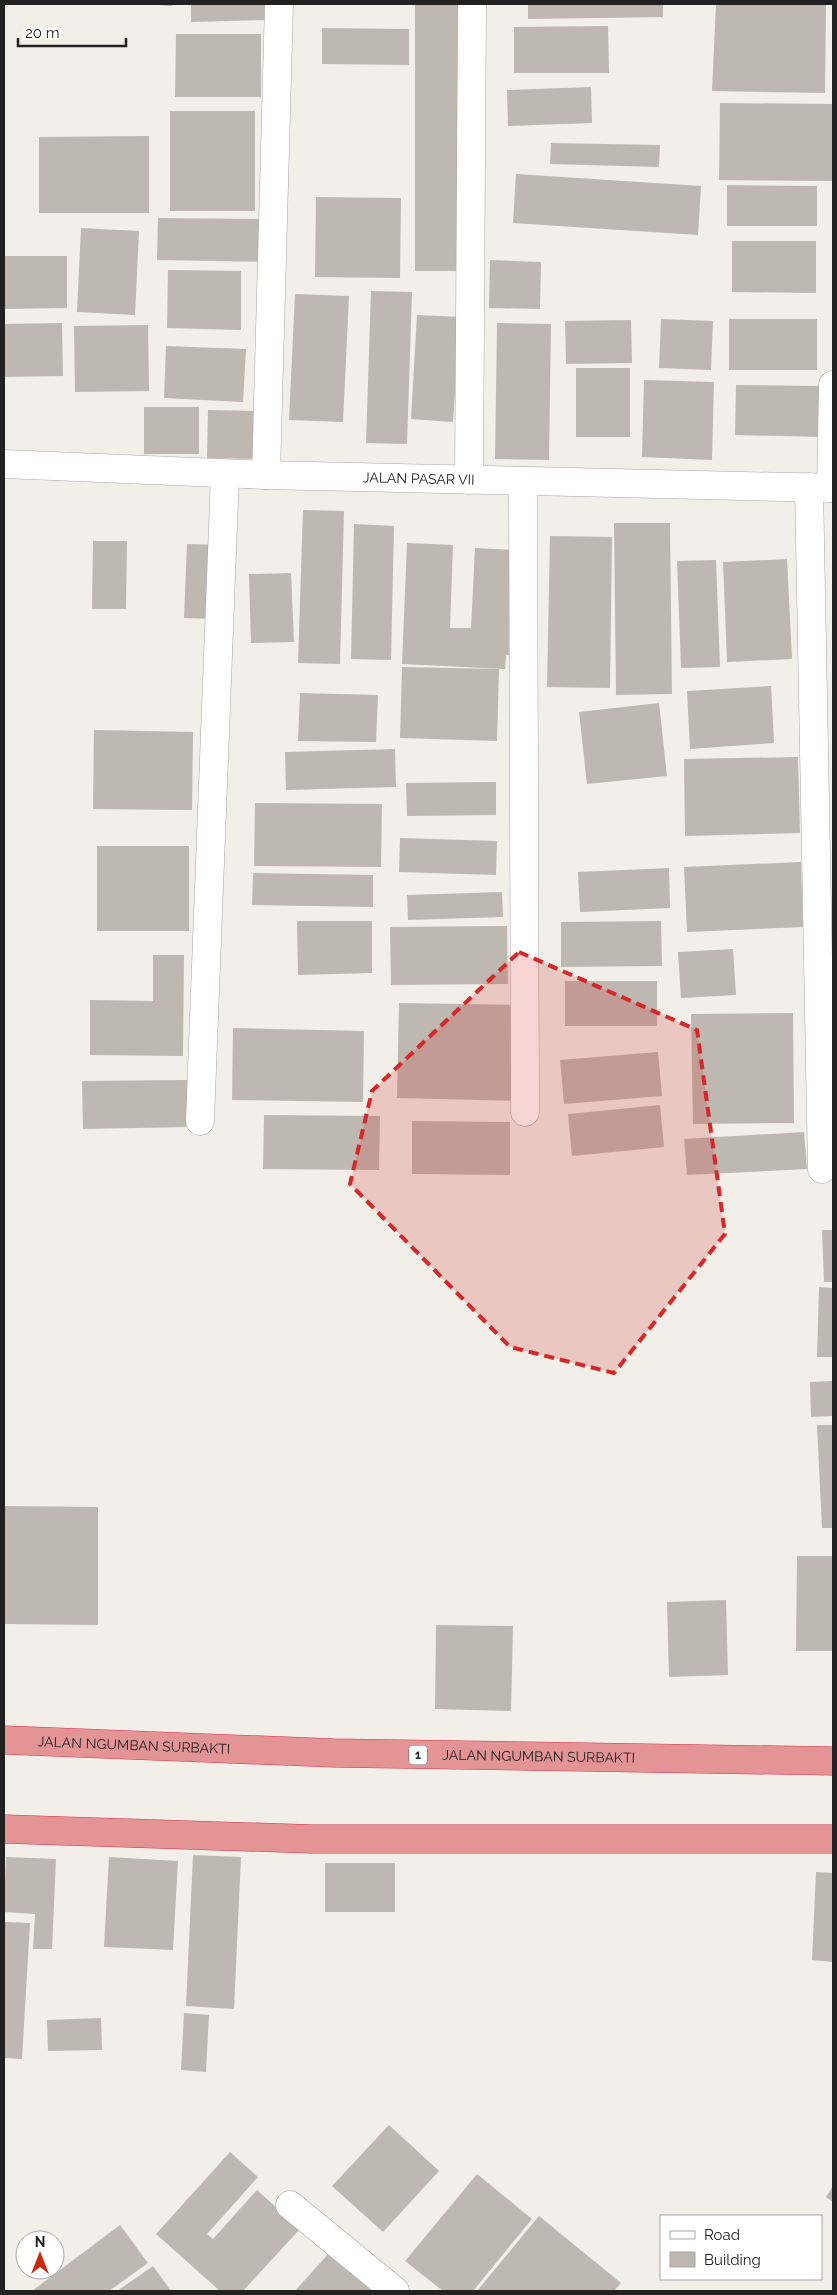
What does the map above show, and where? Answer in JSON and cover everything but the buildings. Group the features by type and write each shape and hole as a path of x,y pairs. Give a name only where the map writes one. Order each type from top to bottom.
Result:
{"highway":[{"name":"JALAN NGUMBAN SURBAKTI","path":"4,1740 334,1753 833,1761"},
{"path":"4,1829 313,1839 833,1839"}],"street":[{"path":"266,475 279,4"},
{"path":"469,480 472,4"},
{"path":"822,1169 824,488 833,384"},
{"name":"JALAN PASAR VII","path":"4,464 225,474 824,488"},
{"path":"200,1121 225,474"},
{"path":"523,481 525,1112"},
{"path":"290,2205 395,2291"}],"highlighted area":[{"path":"519,952 697,1030 725,1234 614,1373 510,1347 350,1184 372,1091"}]}
